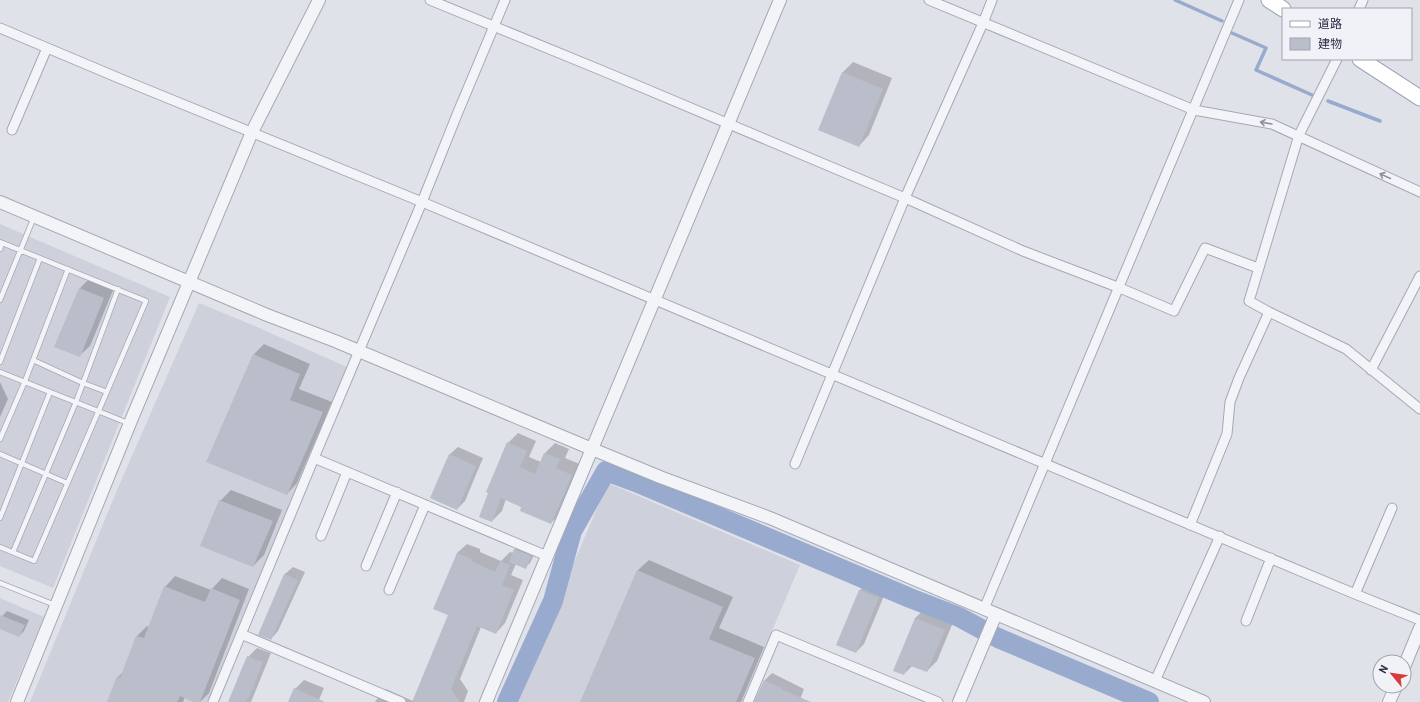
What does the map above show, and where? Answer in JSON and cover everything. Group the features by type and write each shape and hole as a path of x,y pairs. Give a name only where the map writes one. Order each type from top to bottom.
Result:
{"main road":[{"path":"1268,0 1282,8"},
{"path":"1362,60 1420,98"}],"street":[{"path":"17,702 130,423 190,283 252,132 319,0"},
{"path":"430,0 905,198 1023,251 1120,288 1174,311 1204,248 1258,268"},
{"path":"213,702 505,0"},
{"path":"486,702 780,0"},
{"path":"928,0 1194,110 1272,124 1299,135 1420,192"},
{"path":"795,464 905,198 992,0"},
{"path":"984,609 1120,288 1239,0"},
{"path":"0,28 655,299 1190,525 1220,536 1420,620"},
{"path":"12,130 47,48"},
{"path":"1336,60 1299,135 1249,301 1346,349 1420,409"},
{"path":"0,202 274,318 357,356 660,477 770,518 1204,702"},
{"path":"1371,370 1420,276"},
{"path":"1190,525 1227,434 1230,402 1239,378 1269,312"},
{"path":"314,458 547,556"},
{"path":"321,536 347,472"},
{"path":"366,566 397,492"},
{"path":"389,590 425,505"},
{"path":"1355,594 1392,508"},
{"path":"1156,682 1220,536"},
{"path":"1246,621 1271,558"},
{"path":"959,702 996,614"},
{"path":"1409,654 1420,628"},
{"path":"242,634 401,702"},
{"path":"748,702 776,635 938,702"}],"lane":[{"path":"0,300 34,216"},
{"path":"0,249 1,242 146,300 34,561 0,546"},
{"path":"0,362 40,258"},
{"path":"0,439 25,382 68,269"},
{"path":"13,552 76,402 118,289"},
{"path":"33,360 106,392"},
{"path":"0,372 130,423"},
{"path":"0,518 50,392"},
{"path":"0,454 67,483"},
{"path":"0,584 55,605"}],"shaded area":[{"path":"0,224 170,297 53,588 0,566"},
{"path":"199,303 347,367 209,702 30,702 117,490"},
{"path":"608,483 800,565 742,702 514,702"},
{"path":"0,598 44,617 8,702 0,702"}],"building":[{"path":"842,72 883,89 859,147 818,130"},
{"path":"79,288 104,298 80,357 54,347"},
{"path":"253,354 300,374 290,400 323,412 287,495 206,462"},
{"path":"507,442 527,451 520,467 535,474 544,453 560,459 556,468 572,475 551,524 520,511 521,507 501,498 492,522 479,517 488,493 486,492"},
{"path":"449,454 476,466 457,510 430,498"},
{"path":"219,500 273,521 253,567 200,546"},
{"path":"514,549 531,556 526,569 509,562"},
{"path":"457,553 472,559 471,561 495,572 500,561 510,565 502,585 514,590 496,634 477,626 451,689 460,702 412,702 448,615 433,609"},
{"path":"637,570 723,607 709,639 755,658 736,702 580,702"},
{"path":"284,574 298,580 271,640 258,635"},
{"path":"164,586 205,602 211,588 240,600 200,702 193,702 180,696 177,702 107,702 117,676 120,678 136,636 144,638"},
{"path":"859,590 879,598 856,653 836,645"},
{"path":"0,615 25,625 19,637 0,629"},
{"path":"915,618 945,630 927,672 908,665 904,675 893,671"},
{"path":"247,656 263,662 250,695 246,702 228,702"},
{"path":"764,680 782,688 781,689 811,702 754,702"},
{"path":"294,688 325,702 288,702"}],"waterway":[{"path":"1175,0 1222,21"},
{"path":"1232,33 1266,48 1256,70 1312,95"},
{"path":"1328,101 1380,121"},
{"path":"507,702 553,601 572,531 606,471 636,482 910,598 959,617 998,638 1149,702"}]}
